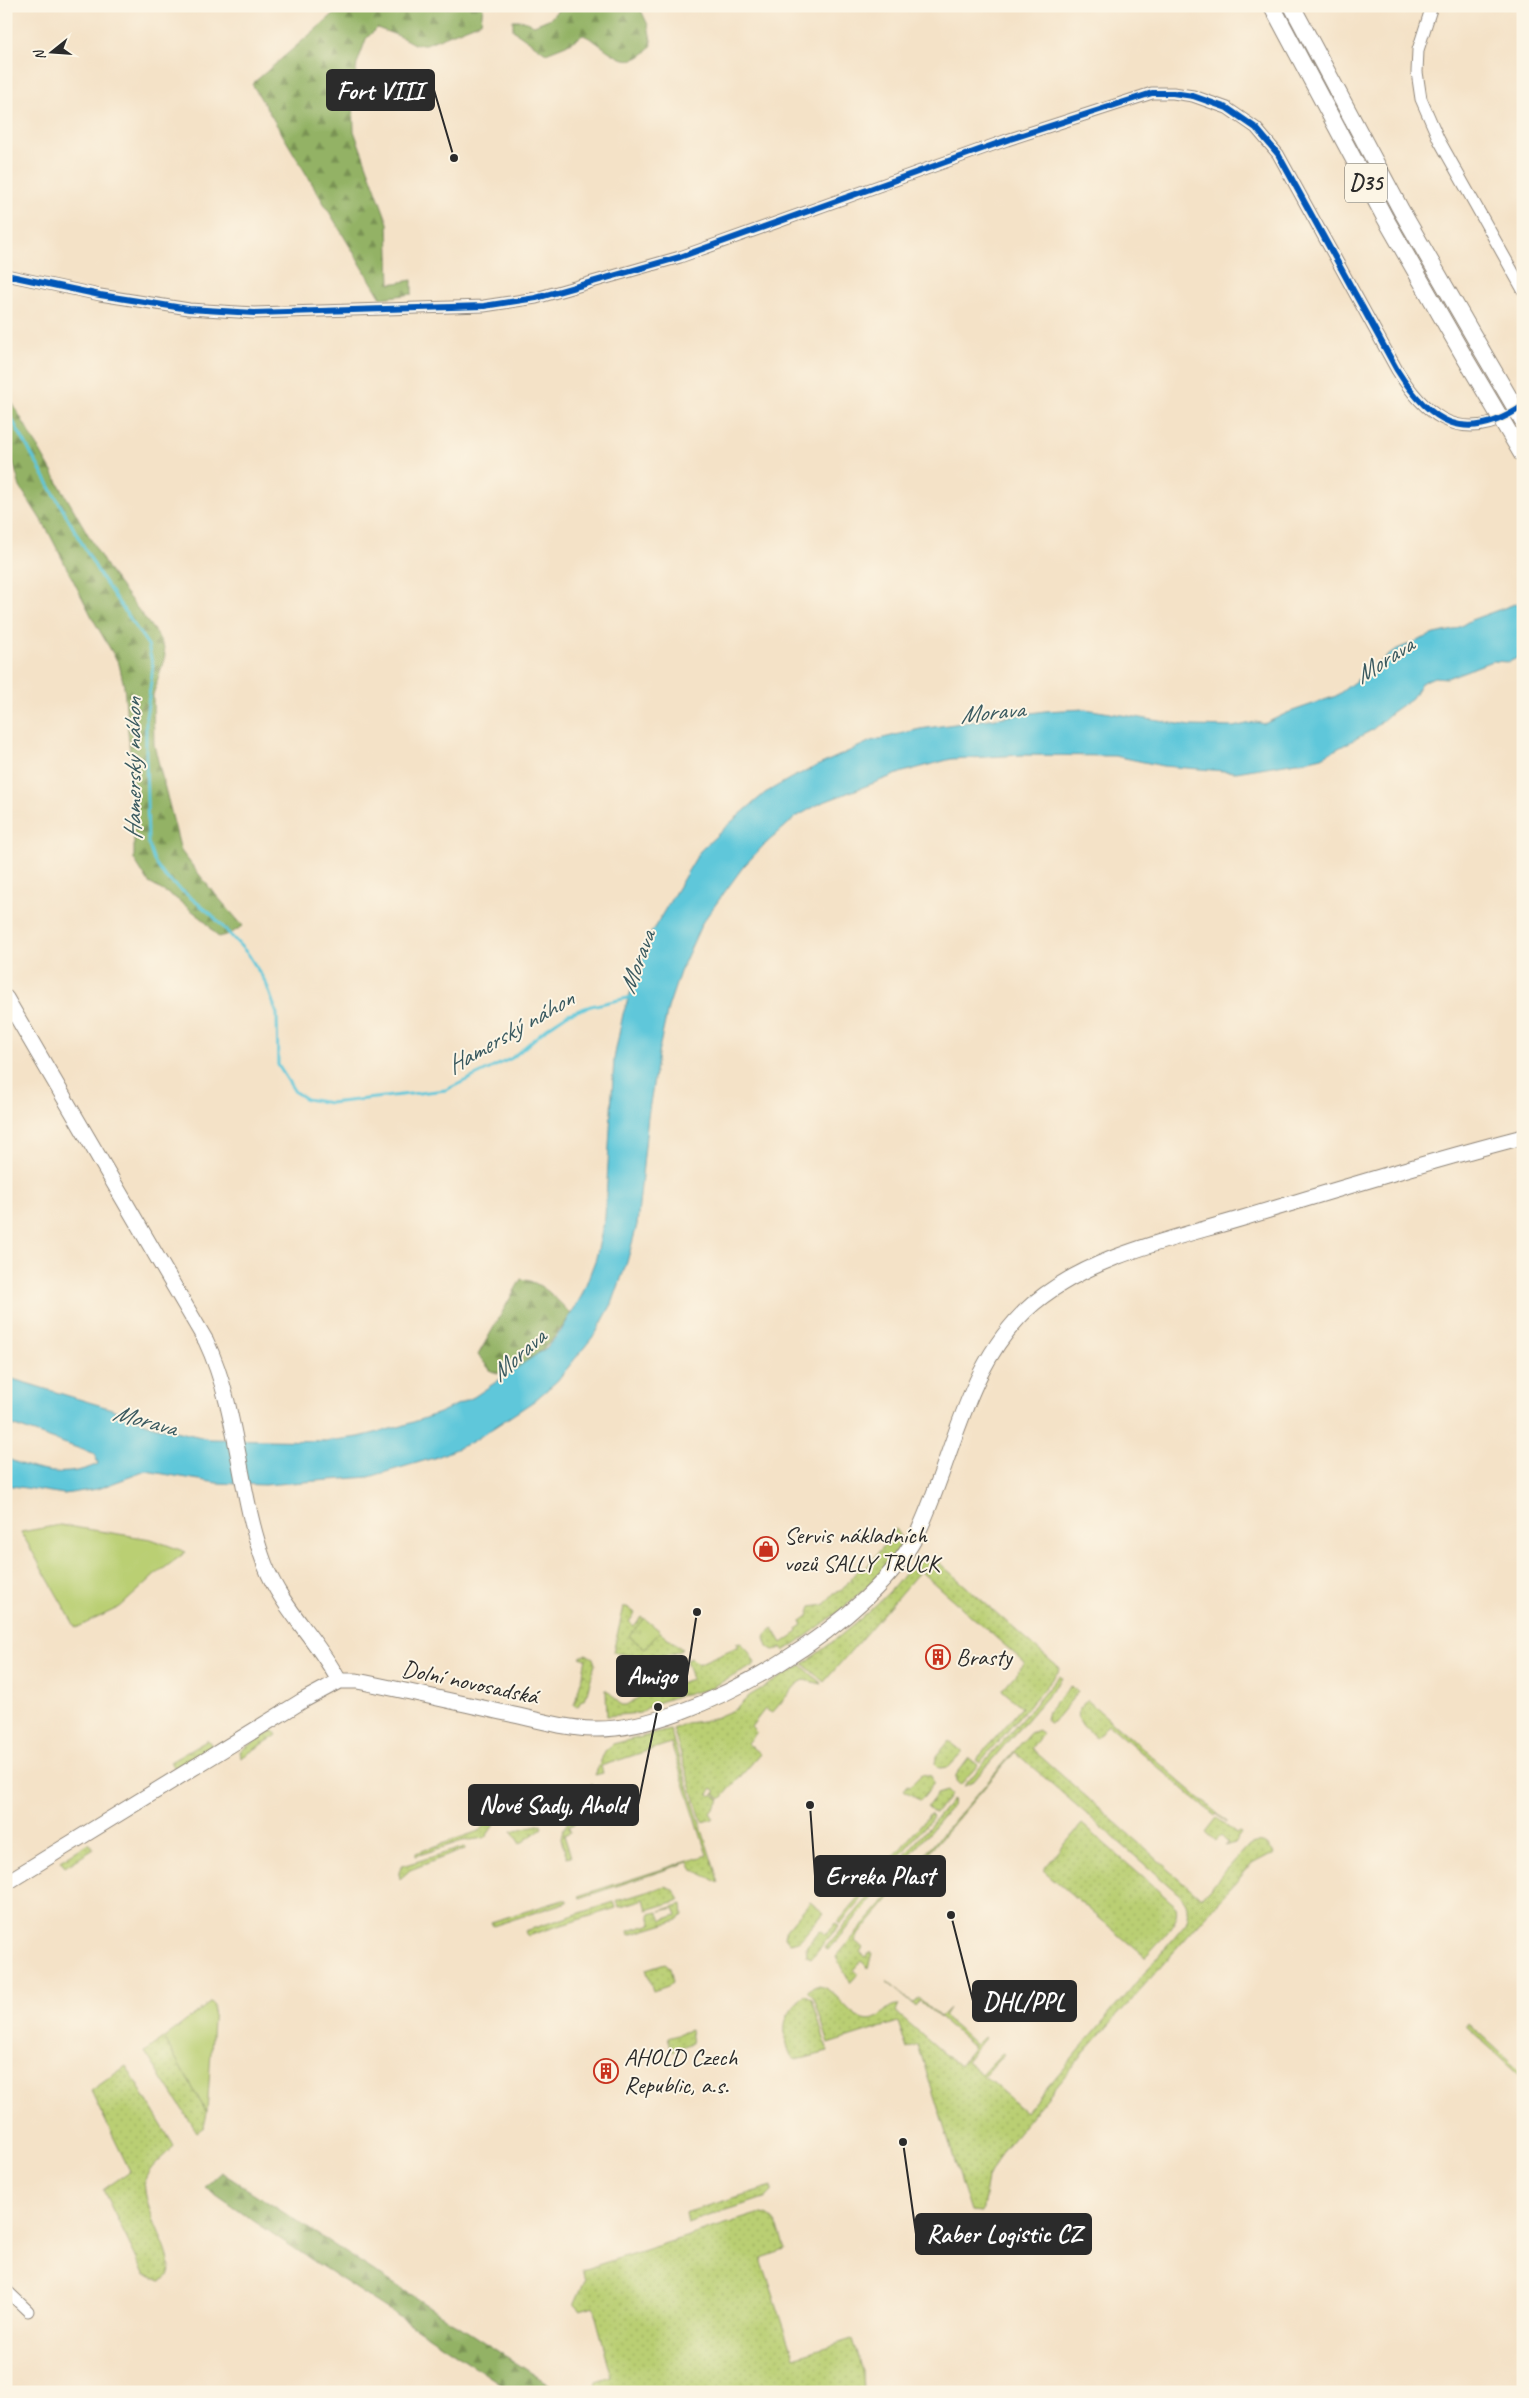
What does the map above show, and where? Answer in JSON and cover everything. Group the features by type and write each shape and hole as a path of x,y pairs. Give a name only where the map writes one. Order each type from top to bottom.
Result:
{"highway":[{"name":"D35","path":"1272,6 1385,218 1523,456"},
{"name":"D35","path":"1292,6 1401,210 1523,421"}],"main road":[{"path":"6,998 192,1314 211,1351 224,1391 252,1517 272,1581 285,1604 328,1661 339,1681 302,1701 6,1883"},
{"name":"Dolní novosadská","path":"339,1681 361,1682 582,1728 615,1728 647,1722 688,1710 759,1676 803,1649 872,1592 899,1562 916,1536 966,1405 981,1373 1016,1322 1052,1290 1093,1268 1141,1249 1408,1169 1523,1138"}],"street":[{"path":"1432,6 1418,50 1417,72 1422,99 1439,140 1523,290"},
{"path":"6,275 100,295 189,309 254,314 493,305 536,298 586,285 680,256 1007,140 1129,99 1152,93 1173,92 1208,100 1242,117 1256,128 1278,154 1397,370 1409,390 1431,413 1452,423 1478,426 1497,421 1523,406"},
{"path":"6,2290 28,2311"}],"green space":[{"path":"343,6 483,6 481,22 426,44 414,44 377,28 366,39 357,64 353,93 354,131 388,223 390,284 412,280 412,294 381,298 252,84"},
{"path":"561,6 639,6 648,25 652,45 643,55 634,59 625,59 583,35 566,45 546,53 513,30 513,20 522,20 534,25 551,18"},
{"path":"6,392 109,571 158,636 164,648 165,656 153,695 154,745 181,851 243,926 230,934 218,937 204,920 174,897 149,883 134,859 134,799 124,686 119,664 94,621 48,531 20,487 6,436"},
{"path":"521,1279 543,1287 571,1314 558,1333 543,1348 527,1363 508,1376 491,1371 478,1355"},
{"path":"60,1525 151,1539 186,1552 155,1575 120,1607 76,1628 21,1532"},
{"path":"895,1529 901,1538 901,1544 892,1559 865,1588 832,1617 784,1651 782,1648 773,1650 768,1647 765,1638 766,1634 773,1628 782,1643 798,1632 797,1629 803,1625 801,1621 808,1616 811,1607 824,1605 834,1593 842,1590 850,1580 853,1581 851,1578 858,1570 865,1569 885,1544 884,1537"},
{"path":"924,1557 937,1561 1059,1668 1058,1672 980,1763 976,1760 1022,1707 1002,1690 1025,1663 920,1571 824,1682 803,1664 867,1613 891,1590 913,1564"},
{"path":"624,1607 635,1613 629,1622 634,1626 641,1617 644,1619 630,1637 644,1648 659,1631 682,1649 668,1655 659,1656 638,1656 613,1652"},
{"path":"644,1618 660,1631 645,1649 629,1636"},
{"path":"740,1642 747,1649 755,1663 753,1666 706,1690 680,1695 653,1704 640,1713 607,1716 606,1691 604,1690 607,1690 621,1705 626,1705 648,1692 692,1679 686,1660 691,1657 698,1664 739,1646 736,1643"},
{"path":"586,1654 593,1658 595,1664 585,1700 582,1700 578,1706 574,1705 583,1674 586,1674 583,1673 586,1659 580,1657"},
{"path":"801,1665 822,1684 804,1680 797,1684 772,1713 765,1709 751,1727 756,1732 747,1743 760,1754 721,1799 714,1793 716,1791 712,1788 708,1793 711,1796 713,1794 720,1800 710,1813 714,1819 702,1822 673,1729 686,1723 710,1720 736,1709 749,1696"},
{"path":"1059,1676 1062,1678 1060,1681 972,1783 964,1786"},
{"path":"1071,1686 1078,1692 1053,1722 1049,1723 1046,1719 1048,1711"},
{"path":"1087,1700 1227,1822 1227,1823 1217,1814 1215,1816 1108,1724 1096,1738 1083,1726 1078,1718 1079,1709"},
{"path":"273,1730 277,1735 241,1758 240,1751"},
{"path":"670,1730 719,1883 692,1869 689,1862 580,1898 578,1896 707,1855 671,1743 601,1766 603,1773 595,1775 605,1751 613,1744"},
{"path":"1038,1730 1042,1735 1031,1748 1201,1898 1249,1845 1260,1843 1267,1845 1275,1854 1252,1864 1084,2053 1003,2150 988,2178 982,2213 971,2212 918,2045 907,2049 898,2022 829,2044 814,1998 807,1991 816,1986 823,1987 835,1995 852,2012 864,2019 870,2020 879,2017 890,2007 899,2005 896,2012 959,2066 974,2047 920,2001 915,2006 885,1980 913,2003 919,1998 940,2017 949,2008 944,2016 976,2045 985,2038 966,2061 982,2074 1002,2053 1004,2054 984,2076 1026,2112 1186,1924 1188,1912 1187,1905 1180,1895 1015,1752 859,1934 855,1941 863,1948 860,1952 866,1957 871,1951 872,1953 868,1968 861,1961 853,1970 858,1974 850,1983 836,1957 1030,1733"},
{"path":"208,1740 212,1746 175,1768 170,1762"},
{"path":"949,1741 963,1752 949,1767 939,1768 935,1764 936,1757"},
{"path":"969,1758 978,1765 960,1785 956,1781 956,1775"},
{"path":"922,1774 931,1776 934,1783 920,1801 904,1790"},
{"path":"591,1783 594,1792 586,1795 593,1818 569,1826 570,1832 564,1835 571,1857 567,1858 561,1839 563,1830"},
{"path":"947,1791 951,1795 935,1814 927,1807 937,1794"},
{"path":"953,1799 952,1806 828,1950 825,1948"},
{"path":"502,1805 506,1807 485,1838 462,1841 416,1856 416,1853 479,1831"},
{"path":"930,1814 933,1817 840,1924 838,1922"},
{"path":"1217,1818 1236,1834 1241,1833 1234,1843 1225,1846 1228,1843 1221,1836 1216,1841 1206,1832"},
{"path":"541,1824 542,1828 520,1844 512,1831"},
{"path":"1082,1824 1177,1907 1176,1919 1172,1926 1145,1957 1043,1870"},
{"path":"89,1843 94,1849 65,1867 60,1861"},
{"path":"465,1847 465,1849 410,1870 400,1879 399,1872 402,1866"},
{"path":"666,1886 674,1890 680,1900 647,1910 644,1899 619,1907 617,1901"},
{"path":"567,1900 567,1902 493,1926 491,1922"},
{"path":"614,1902 616,1908 527,1936 525,1931"},
{"path":"810,1902 824,1913 799,1941 790,1943 785,1937 786,1930"},
{"path":"682,1904 683,1915 678,1920 629,1935 628,1931 652,1924 649,1914 658,1912 662,1920 677,1915 674,1908 660,1911"},
{"path":"836,1923 839,1926 811,1958 807,1956 806,1947 820,1930 826,1935"},
{"path":"665,1963 670,1967 673,1982 668,1986 653,1991 646,1969"},
{"path":"805,1994 812,1999 828,2052 797,2060 792,2057 788,2048 785,2024 790,2013"},
{"path":"211,2002 214,2005 207,2113 164,2038"},
{"path":"1468,2023 1523,2073 1523,2078 1466,2026"},
{"path":"690,2030 692,2043 672,2051 668,2037"},
{"path":"164,2038 207,2113 204,2127 197,2132 145,2052"},
{"path":"126,2066 174,2146 149,2171 145,2181 148,2204 170,2266 168,2276 160,2281 144,2274 103,2190 130,2171 91,2091"},
{"path":"221,2172 560,2392 513,2392 508,2389 280,2239 205,2187"},
{"path":"772,2186 772,2192 767,2197 687,2223 685,2213"},
{"path":"757,2214 764,2214 774,2220 785,2250 761,2258 794,2357 852,2339 862,2371 863,2392 594,2392 598,2390 596,2382 612,2377 593,2306 579,2310 574,2305 585,2280 582,2270"}],"water":[{"name":"Morava","path":"1523,601 1523,655 1509,662 1492,661 1447,678 1434,677 1421,683 1412,698 1392,712 1372,730 1322,757 1236,772 1163,766 1115,756 1022,755 951,759 903,772 821,803 796,817 762,847 743,867 702,923 680,972 668,1008 658,1054 648,1116 637,1225 627,1262 612,1304 596,1333 557,1381 534,1401 472,1442 437,1457 369,1477 264,1485 217,1483 146,1471 97,1489 64,1494 6,1485 6,1458 29,1467 52,1472 86,1469 98,1464 95,1454 6,1423 6,1377 112,1409 153,1426 210,1439 326,1441 359,1437 402,1426 439,1413 474,1397 546,1348 561,1331 582,1295 596,1258 605,1217 614,1059 623,1014 651,933 700,851 765,793 791,778 871,741 920,729 1045,711 1085,709 1191,726 1233,727 1256,722 1264,724 1287,713 1336,696 1397,649 1434,634 1454,630 1471,620"}],"waterway":[{"name":"Hamerský náhon","path":"6,409 101,577 148,645 153,667 146,718 148,843 154,861 165,877 211,914 248,954 266,983 277,1014 278,1065 295,1092 306,1099 330,1103 446,1090 512,1058 547,1028 568,1014 591,1006 632,997"}],"cycle path":[{"path":"6,275 100,295 189,309 254,313 484,306 536,298 680,257 1007,140 1152,93 1173,93 1193,96 1227,108 1256,128 1278,154 1397,370 1422,403 1436,415 1466,426 1483,424 1502,418 1523,406"}],"place":[{"name":"Fort VIII","path":"454,158"},
{"name":"Servis nákladních vozů SALLY TRUCK","path":"766,1549"},
{"name":"Amigo","path":"697,1612"},
{"name":"Brasty","path":"938,1657"},
{"name":"Nové Sady, Ahold","path":"658,1707"},
{"name":"Erreka Plast","path":"810,1805"},
{"name":"DHL/PPL","path":"951,1915"},
{"name":"AHOLD Czech Republic, a.s.","path":"606,2071"},
{"name":"Raber Logistic CZ","path":"903,2142"}]}
